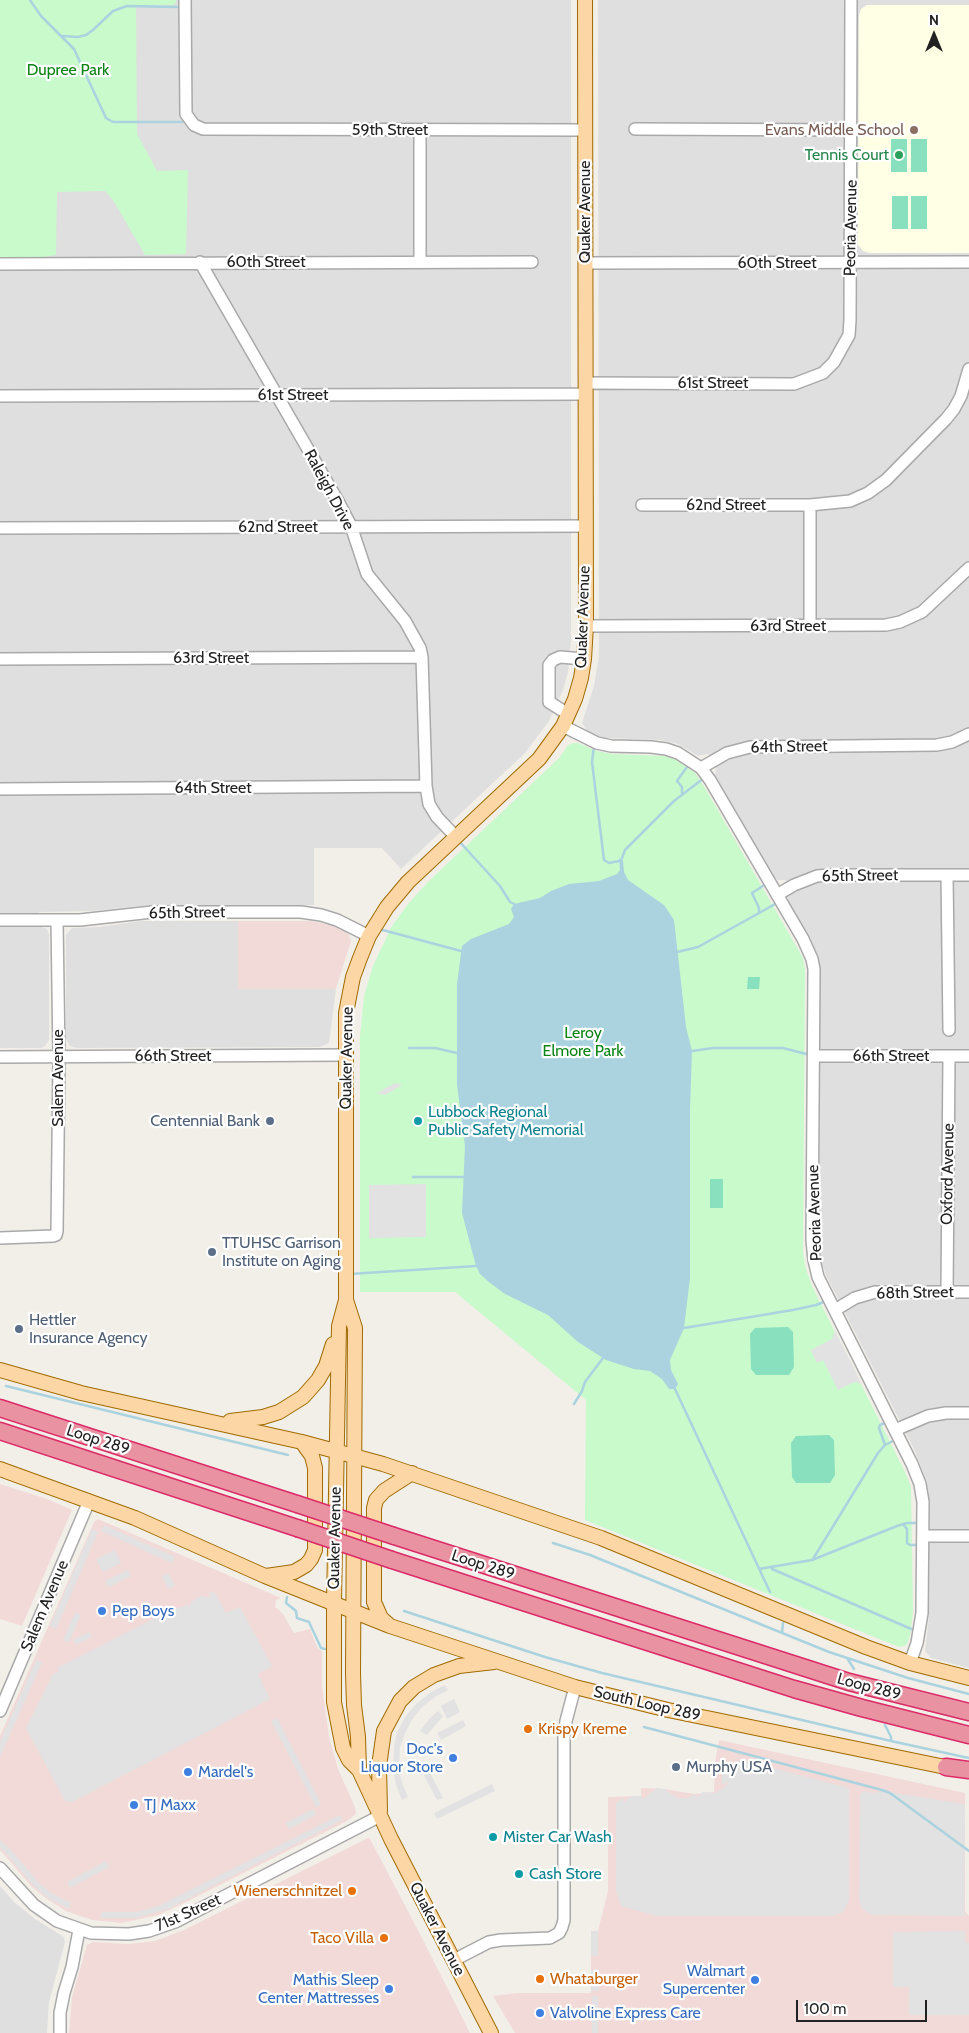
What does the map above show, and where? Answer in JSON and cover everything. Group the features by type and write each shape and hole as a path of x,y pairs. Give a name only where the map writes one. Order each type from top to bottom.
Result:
{"highway":[{"name":"Loop 289","path":"4,1408 849,1682 969,1712"},
{"name":"Loop 289","path":"0,1431 392,1560 794,1689 969,1735"},
{"path":"0,1438 44,1446"},
{"path":"946,1767 969,1771"}],"main road":[{"name":"Quaker Avenue","path":"360,1770 350,1760 343,1748 338,1724 334,1681 339,1326 346,1300 346,1013 349,995 360,958 387,907 408,882 539,759 565,720 575,699 584,659 586,626 585,0"},
{"name":"Quaker Avenue","path":"346,1300 355,1328 354,1705 360,1770 380,1816 491,2033"},
{"path":"215,1422 263,1417 279,1412 303,1397 318,1380 326,1366 339,1326"},
{"path":"0,1370 81,1393 302,1442 412,1473 601,1538 866,1647 910,1663 969,1678"},
{"path":"265,1576 294,1572 312,1559 315,1550 315,1468 312,1456 302,1442"},
{"name":"South Loop 289","path":"0,1469 135,1518 265,1576 390,1626 575,1687 668,1710 946,1767"},
{"path":"390,1626 381,1618 374,1602 374,1508 376,1500 384,1491 412,1473"},
{"path":"380,1816 379,1766 384,1731 400,1701 414,1687 434,1675 460,1666 499,1661"}],"street":[{"name":"59th Street","path":"185,0 186,114 196,126 214,131 585,130"},
{"name":"Peoria Avenue","path":"834,362 849,335 852,130 851,0"},
{"path":"635,129 852,130"},
{"path":"420,130 420,261"},
{"name":"Raleigh Drive","path":"200,262 339,503 351,526 367,574 405,622 417,642 422,657 426,786 429,804 437,817 456,836"},
{"name":"60th Street","path":"0,264 532,262"},
{"name":"60th Street","path":"585,263 969,262"},
{"name":"61st Street","path":"0,396 276,395 794,384 823,373 834,362"},
{"name":"62nd Street","path":"642,505 810,505 850,501 868,493 886,480 954,409 961,396 969,369"},
{"path":"810,505 810,626"},
{"name":"62nd Street","path":"0,528 586,526"},
{"name":"63rd Street","path":"586,626 873,626 900,622 922,612 969,568"},
{"name":"63rd Street","path":"0,659 422,657"},
{"path":"584,659 560,657 552,660 549,665 550,702 565,720 597,743 611,746 666,749 678,753 701,768"},
{"name":"64th Street","path":"701,768 727,753 750,747 936,745 952,742 969,734"},
{"name":"Peoria Avenue","path":"701,768 710,780 803,939 814,969 813,1250 818,1277 920,1484 922,1502 922,1613 917,1643 910,1663"},
{"name":"64th Street","path":"0,789 426,786"},
{"name":"65th Street","path":"777,895 794,885 824,875 969,875"},
{"path":"947,875 949,1030"},
{"name":"65th Street","path":"0,920 88,920 152,912 301,912 322,915 337,920 370,936"},
{"name":"Salem Avenue","path":"0,1238 56,1235 59,1057 57,920"},
{"name":"66th Street","path":"0,1057 345,1055"},
{"name":"66th Street","path":"814,1056 969,1056"},
{"name":"Oxford Avenue","path":"947,1292 949,1056"},
{"name":"68th Street","path":"835,1310 855,1298 875,1292 969,1292"},
{"path":"895,1430 928,1416 969,1413"},
{"name":"Salem Avenue","path":"0,1711 90,1501"},
{"path":"922,1536 969,1536"},
{"path":"454,1960 489,1942 508,1939 550,1938 559,1933 564,1920 564,1737 575,1687"},
{"name":"71st Street","path":"0,1868 34,1905 57,1921 79,1930 117,1935 139,1933 162,1927 193,1913 380,1816"},
{"path":"60,2033 60,2013 79,1930"}],"shaded area":[{"path":"0,0 571,0 571,641 568,672 563,690 549,721 525,753 401,869 382,848 314,848 314,905 149,905 92,911 39,912 39,926 47,929 49,935 49,1040 41,1048 0,1048"},
{"path":"598,0 969,0 969,1668 931,1658 925,1651 929,1617 929,1497 927,1482 915,1451 826,1275 820,1258 819,974 813,945 788,902 788,896 791,891 785,880 778,880 773,876 715,776 716,766 708,754 698,756 678,744 660,740 604,738 588,732 582,723 594,686 599,656"},
{"name":"Evans Middle School","path":"867,5 969,5 969,253 870,253 863,251 858,245 859,15 861,9"},
{"path":"141,921 238,921 238,989 336,989 329,1043 320,1047 77,1048 70,1046 66,1039 66,935 72,928 99,927"},
{"path":"238,921 311,921 334,926 348,932 351,941 336,989 238,989"},
{"path":"395,1083 402,1085 385,1095 377,1093"},
{"path":"426,1184 426,1237 369,1238 369,1185"},
{"path":"835,1331 862,1385 857,1382 852,1383 838,1390 823,1360 817,1363 811,1350 832,1339"},
{"path":"0,1484 47,1499 72,1510 22,1626 0,1619"},
{"path":"98,1519 281,1598 276,1600 275,1607 283,1614 294,1633 310,1629 317,1647 322,1652 322,1686 329,1737 338,1769 355,1807 356,1814 347,1821 178,1906 158,1915 121,1923 92,1920 66,1911 32,1887 0,1850 0,1736 94,1522"},
{"path":"104,1525 175,1557 172,1563 101,1531"},
{"path":"92,1529 98,1532 56,1629 50,1626"},
{"path":"115,1550 121,1563 103,1572 96,1559"},
{"path":"128,1570 131,1576 109,1587 105,1581"},
{"path":"168,1573 175,1586 168,1589 162,1576"},
{"path":"209,1592 215,1593 226,1613 240,1607 272,1666 258,1674 270,1699 72,1802 65,1801 26,1728 53,1674 59,1671 57,1668 159,1616 184,1607 187,1603 189,1607 191,1602 200,1596 210,1597"},
{"path":"75,1613 81,1615 69,1642 63,1640"},
{"path":"89,1632 92,1637 76,1645 73,1640"},
{"path":"36,1660 42,1662 0,1757 0,1742"},
{"path":"445,1685 448,1690 421,1708 405,1733 400,1747 399,1769 408,1797 402,1800 396,1785 393,1769 394,1745 398,1730 416,1704 431,1692"},
{"path":"454,1699 460,1712 447,1719 441,1706"},
{"path":"438,1711 443,1716 427,1735 420,1731 429,1719"},
{"path":"277,1718 321,1804 316,1807 271,1721"},
{"path":"463,1720 466,1726 441,1740 437,1733"},
{"path":"719,1740 965,1793 965,1911 969,1916 969,2033 515,2033 493,1996 518,1993 591,1993 591,1931 598,1931 608,1891 608,1797 641,1796 641,1788 664,1789 695,1794 714,1792 715,1762"},
{"path":"742,1760 849,1788 849,1900 843,1912 833,1916 657,1916 621,1906 616,1891 616,1803 623,1798 624,1802 631,1796 641,1796 643,1799 657,1788 664,1789 678,1798 688,1798 695,1794 696,1798 703,1792 716,1793 729,1783 727,1782 722,1785 722,1764 729,1765"},
{"path":"424,1761 443,1798 437,1800 418,1764"},
{"path":"492,1784 495,1791 437,1819 434,1813"},
{"path":"864,1791 873,1793 883,1791 965,1805 964,1912 966,1916 872,1915 862,1909 859,1900 860,1794"},
{"path":"313,1809 316,1815 289,1829 286,1823"},
{"path":"340,1815 342,1820 168,1909 136,1918 100,1918 102,1912 136,1912 158,1906"},
{"path":"368,1838 420,1934 470,2033 69,2033 72,1997 87,1945 93,1942 128,1944 155,1941 184,1930"},
{"path":"0,1840 39,1883 51,1893 71,1903 69,1909 48,1898 35,1887 0,1847"},
{"path":"106,1861 109,1867 70,1888 67,1882"},
{"path":"0,1886 14,1902 35,1919 64,1937 65,1942 49,2002 47,2033 0,2033"},
{"path":"591,1931 598,1931 598,1956 591,1956"},
{"path":"965,1931 965,1943 969,1943 969,2015 909,2015 909,1987 893,1987 893,1932"},
{"path":"591,1970 599,1970 599,1991 591,1991"},
{"path":"592,1996 598,1996 598,2033 592,2033"}],"green space":[{"name":"Dupree Park","path":"0,0 176,0 176,3 173,5 136,5 137,134 157,171 188,170 186,254 145,255 113,200 105,191 57,192 56,255 43,257 0,257"},
{"name":"Tennis Court","path":"891,139 907,139 907,172 891,172"},
{"name":"Tennis Court","path":"911,139 927,139 927,172 911,172"},
{"name":"Tennis Court","path":"892,196 908,196 908,229 892,229"},
{"name":"Tennis Court","path":"911,196 927,196 927,229 911,229"},
{"name":"Leroy Elmore Park","path":"573,743 611,754 665,756 676,760 695,773 803,958 805,970 803,1253 812,1286 911,1487 913,1612 910,1636 907,1644 904,1646 899,1647 585,1520 586,1400 455,1292 360,1292 360,1036 364,996 373,966 392,926 408,904 428,882 560,757 568,745"},
{"path":"748,977 760,977 759,989 747,989"},
{"path":"710,1179 723,1179 723,1208 710,1208"},
{"path":"788,1327 793,1332 794,1367 789,1375 756,1375 751,1369 750,1334 755,1328"},
{"path":"829,1435 834,1440 835,1475 830,1483 796,1483 792,1477 791,1443 796,1436"}],"water":[{"path":"619,858 623,860 624,872 628,880 664,905 674,920 686,1027 692,1051 690,1278 684,1328 670,1360 671,1370 678,1384 675,1389 669,1389 662,1379 650,1371 634,1369 606,1360 578,1342 548,1315 505,1294 489,1282 480,1274 476,1266 462,1213 465,1146 457,1085 457,984 462,946 471,939 509,924 514,917 511,909 514,904 540,898 551,891 569,884 599,881 617,874 620,870"}],"waterway":[{"path":"30,0 41,16 74,49 106,118 113,122 182,122"},
{"path":"63,36 78,37 86,35 113,11 127,6 178,7"},
{"path":"594,746 592,762 604,860 609,863 619,861"},
{"path":"682,793 682,787 677,781 689,764"},
{"path":"622,858 625,850 674,801 704,778"},
{"path":"458,840 500,886 510,902 514,904"},
{"path":"759,913 759,908 752,893 766,884"},
{"path":"677,952 698,947 777,903"},
{"path":"379,929 461,951"},
{"path":"409,1048 435,1048 457,1053"},
{"path":"692,1051 713,1048 783,1048 810,1055"},
{"path":"413,1177 463,1177"},
{"path":"350,1274 476,1266"},
{"path":"684,1328 793,1310 826,1301"},
{"path":"574,1404 585,1382 603,1358"},
{"path":"6,1386 288,1455"},
{"path":"675,1389 770,1592"},
{"path":"885,1445 879,1428 880,1425 887,1422"},
{"path":"813,1559 878,1453 885,1445 895,1440"},
{"path":"759,1569 812,1560 897,1526 907,1523 919,1523"},
{"path":"903,1524 907,1529 907,1543 918,1545"},
{"path":"553,1543 590,1555 829,1652 908,1678 969,1694"},
{"path":"772,1569 916,1631"},
{"path":"287,1597 286,1603 296,1611 297,1618 309,1622 321,1648 325,1649"},
{"path":"404,1611 545,1657 602,1673 891,1741"},
{"path":"782,1633 783,1623"},
{"path":"847,1658 854,1669"},
{"path":"885,1725 891,1741 969,1758"},
{"path":"644,1727 890,1793 969,1851"}],"place":[{"name":"Evans Middle School","path":"914,130"},
{"name":"Tennis Court","path":"899,155"},
{"name":"Centennial Bank","path":"270,1121"},
{"name":"Lubbock Regional Public Safety Memorial","path":"418,1121"},
{"name":"TTUHSC Garrison Institute on Aging","path":"212,1252"},
{"name":"Hettler Insurance Agency","path":"19,1329"},
{"name":"Pep Boys","path":"102,1611"},
{"name":"Krispy Kreme","path":"528,1729"},
{"name":"Doc's Liquor Store","path":"453,1758"},
{"name":"Murphy USA","path":"676,1767"},
{"name":"Mardel's","path":"188,1772"},
{"name":"TJ Maxx","path":"134,1805"},
{"name":"Mister Car Wash","path":"493,1837"},
{"name":"Cash Store","path":"519,1874"},
{"name":"Wienerschnitzel","path":"352,1891"},
{"name":"Taco Villa","path":"384,1938"},
{"name":"Whataburger","path":"540,1979"},
{"name":"Walmart Supercenter","path":"755,1980"},
{"name":"Mathis Sleep Center Mattresses","path":"389,1989"},
{"name":"Valvoline Express Care","path":"540,2013"}]}
